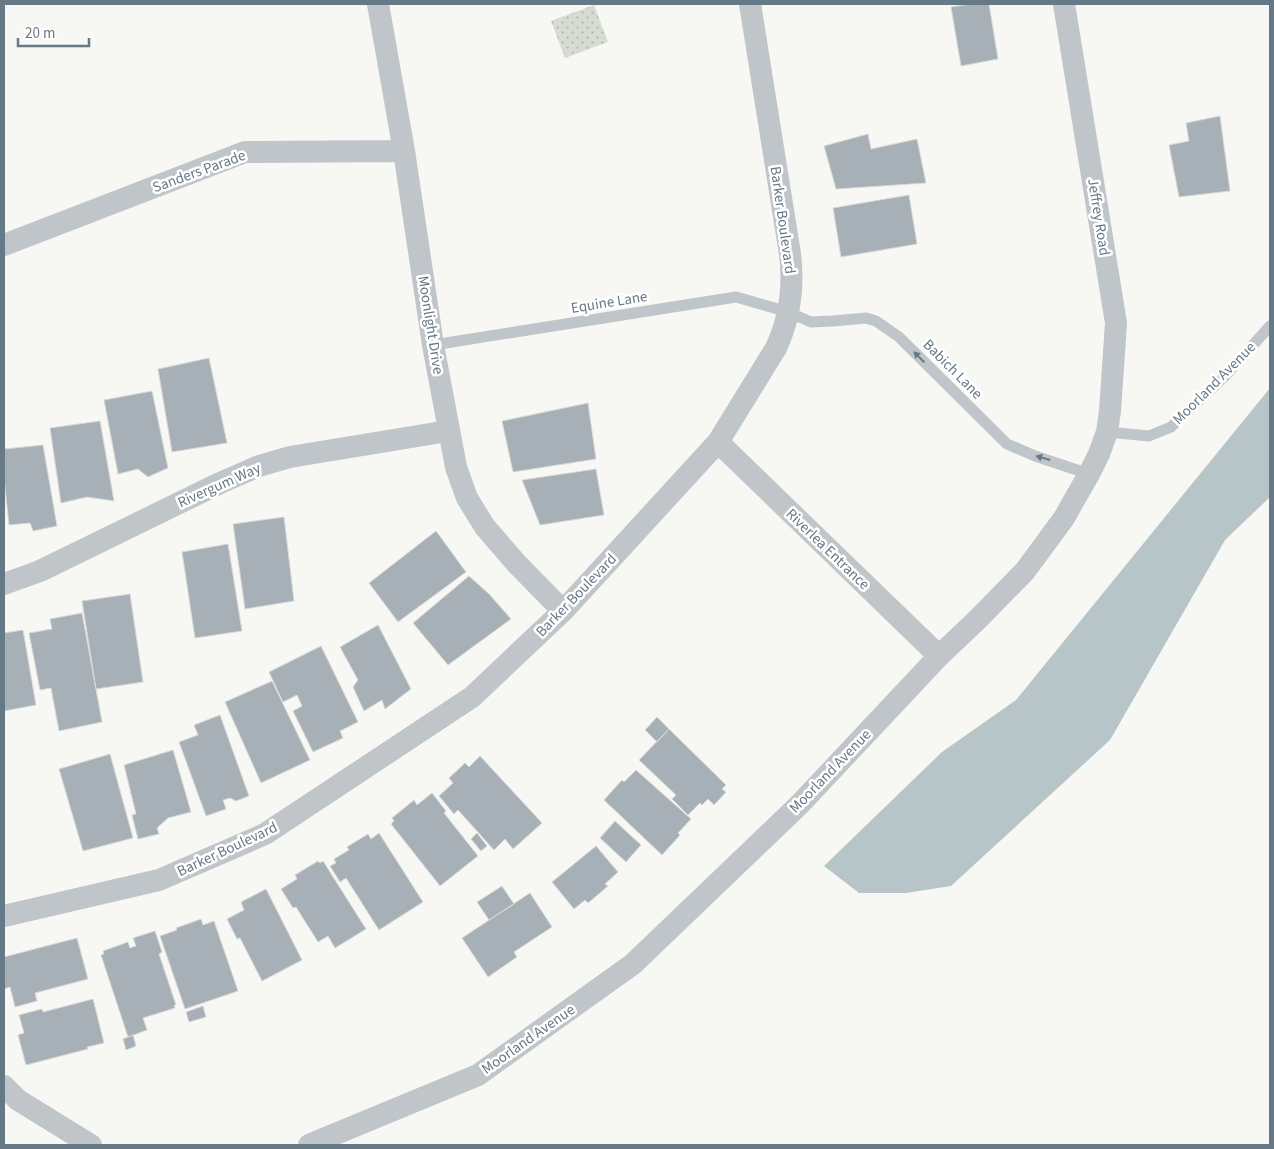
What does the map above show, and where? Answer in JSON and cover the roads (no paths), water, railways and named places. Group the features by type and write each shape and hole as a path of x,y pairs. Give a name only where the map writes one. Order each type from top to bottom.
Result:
{"street":[{"name":"Moonlight Drive","path":"378,4 404,150 433,345 456,467 474,510 485,527 517,564 563,610"},
{"name":"Barker Boulevard","path":"4,916 159,880 265,834 472,697 563,610 718,442 776,348 788,312 792,271 750,4"},
{"name":"Jeffrey Road","path":"1064,4 1116,323 1107,432"},
{"name":"Sanders Parade","path":"4,245 245,152 404,150"},
{"name":"Rivergum Way","path":"4,584 40,571 220,483 259,466 290,457 448,431"},
{"name":"Moorland Avenue","path":"309,1145 478,1075 633,964 800,804 939,656 978,620 1025,571 1064,518 1099,454 1107,432"},
{"name":"Riverlea Entrance","path":"718,442 939,656"},
{"path":"4,1086 18,1100 90,1145"}],"lane":[{"name":"Equine Lane","path":"433,345 736,297 788,312"},
{"name":"Babich Lane","path":"788,312 811,322 866,318 876,321 899,337 1007,444 1035,456 1089,474"},
{"name":"Moorland Avenue","path":"1107,432 1149,436 1171,427 1225,376 1270,326"}]}
